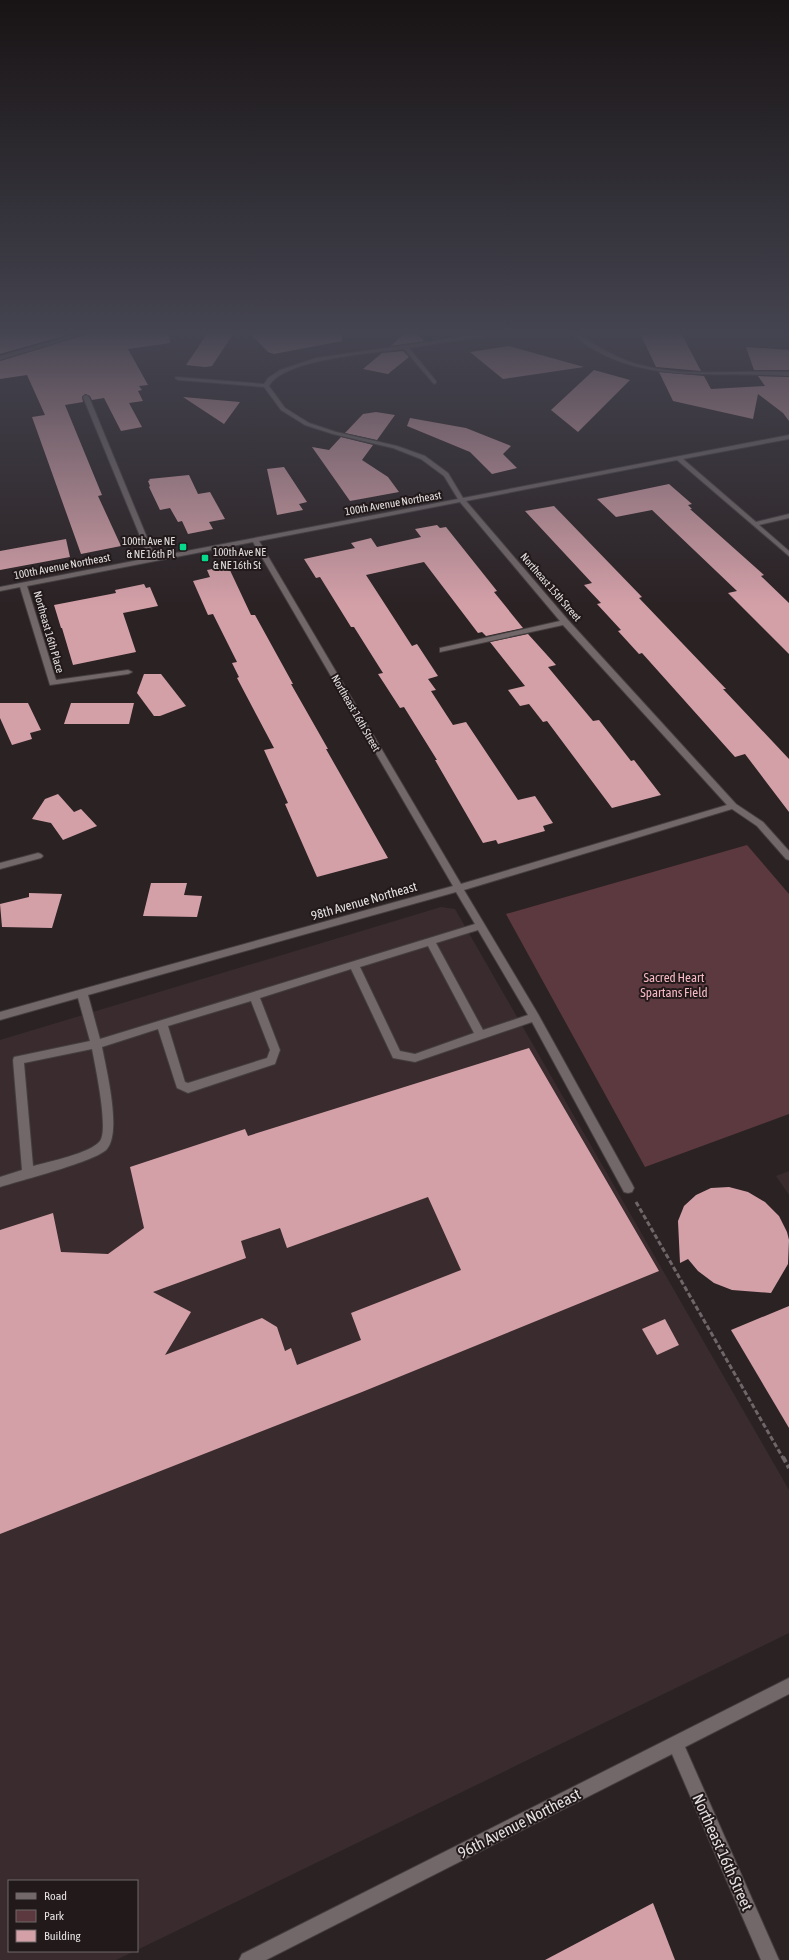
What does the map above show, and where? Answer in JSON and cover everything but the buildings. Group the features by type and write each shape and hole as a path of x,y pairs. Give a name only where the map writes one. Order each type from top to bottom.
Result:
{"street":[{"path":"96,422 152,558"},
{"name":"Northeast 15th Street","path":"306,422 328,431 399,448 420,456 448,476 457,487 462,500 565,622 733,806 760,824 789,857"},
{"name":"100th Avenue Northeast","path":"0,589 152,558 789,437"},
{"path":"679,459 789,554"},
{"path":"754,524 789,516"},
{"name":"Northeast 16th Street","path":"254,539 534,1018 628,1188"},
{"name":"Northeast 16th Place","path":"23,584 53,683 128,672"},
{"path":"443,650 565,622"},
{"name":"98th Avenue Northeast","path":"0,1016 458,888 733,806"},
{"path":"0,866 38,856"},
{"path":"28,1173 18,1060 96,1044 480,926"},
{"path":"430,941 481,1036"},
{"path":"354,965 397,1055 414,1058 534,1018"},
{"path":"0,1182 92,1152 104,1145 108,1135 107,1111 96,1044 82,993"},
{"path":"162,1024 181,1086 188,1088 271,1061 275,1050 254,996"},
{"name":"96th Avenue Northeast","path":"248,1960 789,1686"},
{"name":"Northeast 16th Street","path":"675,1743 770,1960"}],"path":[{"path":"628,1188 789,1468"}],"shaded area":[{"path":"441,907 455,909 789,1490 789,1633 138,1950 138,1880 8,1880 8,1952 133,1952 116,1960 0,1960 0,1040"},
{"path":"789,1171 789,1195 776,1176"}],"green space":[{"name":"Sacred Heart Spartans Field","path":"747,845 789,894 789,1114 645,1167 506,914"}],"place":[{"name":"100th Ave NE & NE 16th Pl","path":"183,547"},
{"name":"100th Ave NE & NE 16th St","path":"205,558"}]}
